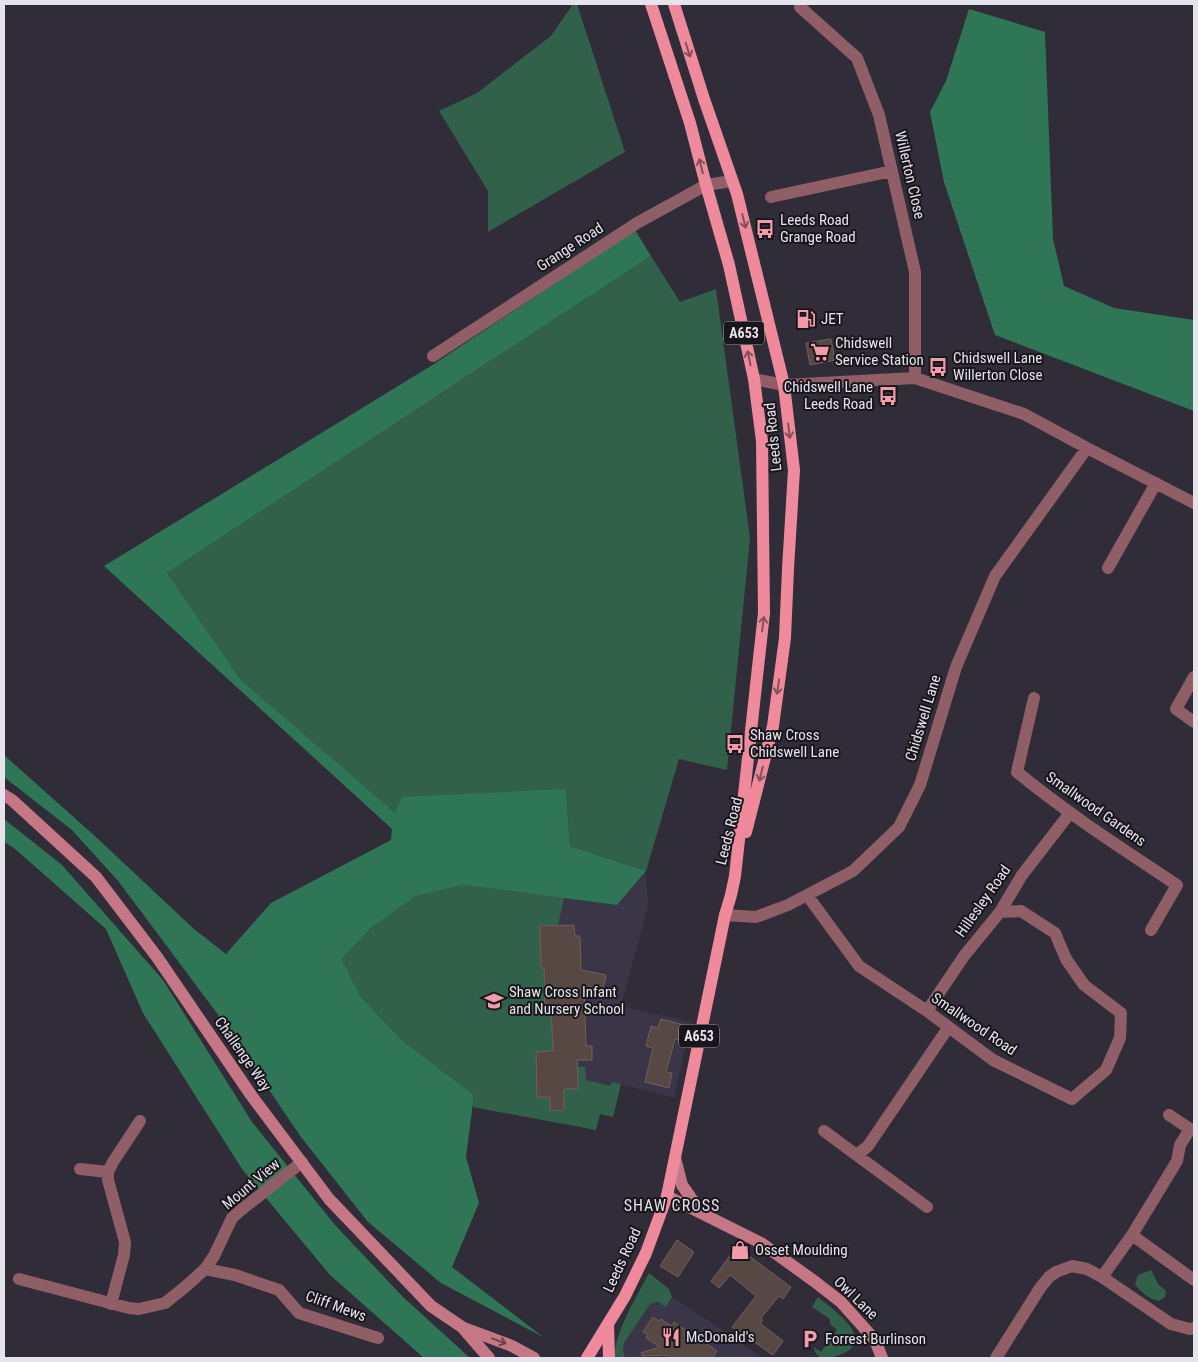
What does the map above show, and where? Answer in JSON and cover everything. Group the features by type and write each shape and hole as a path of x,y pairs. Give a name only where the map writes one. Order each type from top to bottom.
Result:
{"main road":[{"name":"Leeds Road","path":"587,1358 625,1296 642,1260 667,1196 725,915 731,895 764,613 762,441 754,380 729,265 690,123 651,4"},
{"name":"Leeds Road","path":"674,4 737,194 784,385 794,470 785,638 773,726 734,876"},
{"name":"Challenge Way","path":"4,795 12,800 96,877 157,957 251,1095 329,1198 431,1306 462,1327 512,1346 534,1358"},
{"path":"674,1158 682,1185 701,1213"},
{"name":"Owl Lane","path":"667,1196 761,1243 841,1302 875,1340 882,1358"},
{"path":"608,1324 609,1358"},
{"name":"Challenge Way","path":"462,1327 489,1358"}],"street":[{"name":"Willerton Close","path":"800,7 857,58 879,114 915,272 915,378"},
{"path":"771,197 892,171"},
{"name":"Grange Road","path":"433,356 637,223 706,185 732,181"},
{"path":"754,380 784,385 915,378 1024,414 1194,503"},
{"name":"Chidswell Lane","path":"725,915 756,917 788,905 853,871 899,827 920,785 956,667 996,576 1087,448"},
{"path":"1108,568 1156,483"},
{"path":"1194,677 1176,709 1194,722"},
{"name":"Smallwood Gardens","path":"1034,698 1017,772 1070,814 1178,885 1151,930"},
{"name":"Hillesley Road","path":"927,1011 964,956 1000,912 1022,875 1070,814"},
{"name":"Smallwood Road","path":"806,895 859,966 927,1011 993,1060 1072,1099 1106,1070 1120,1038 1121,1013 1084,985 1066,959 1055,933 1021,912 1000,912"},
{"path":"857,1155 868,1146 948,1028"},
{"path":"1102,1277 1132,1236 1177,1162 1180,1145 1190,1129 1169,1115"},
{"path":"111,1304 124,1254 125,1242 108,1180 108,1172 112,1162 140,1121"},
{"path":"824,1131 927,1207"},
{"name":"Mount View","path":"19,1279 129,1308 139,1309 165,1303 205,1269 214,1256 232,1218 302,1162"},
{"path":"80,1169 108,1172"},
{"path":"1132,1236 1194,1280"},
{"path":"996,1358 1049,1277 1072,1266 1087,1269 1102,1277 1172,1324 1190,1329 1194,1328"},
{"name":"Cliff Mews","path":"205,1269 235,1275 279,1290 299,1313 378,1338"}],"shaded area":[{"name":"Shaw Cross Infant and Nursery School","path":"646,871 648,906 621,1006 691,1022 674,1098 621,1084 613,1117 600,1114 596,1130 473,1107 464,885 617,905"},
{"path":"672,1297 762,1358 625,1358 623,1351 624,1343 650,1304 658,1302 666,1307"}],"green space":[{"path":"573,4 577,4 625,152 488,232 488,191 439,111 477,93 551,36"},
{"path":"969,9 1045,32 1053,239 1064,286 1114,308 1194,320 1194,411 995,335 944,182 930,112 946,81"},
{"path":"635,230 651,256 167,573 242,681 395,813 402,797 566,789 570,846 646,871 617,905 464,885 416,896 371,928 342,959 360,996 403,1041 474,1095 466,1157 479,1203 452,1267 543,1337 441,1283 368,1222 301,1137 219,1016 119,882 72,830 4,777 4,755 97,838 194,929 226,954 271,903 391,840 392,829 104,566 434,364"},
{"path":"651,256 680,302 716,289 750,538 727,770 679,759 646,871 570,846 566,790 395,814 242,681 167,573"},
{"path":"4,819 62,865 163,980 252,1122 335,1225 403,1297 470,1358 424,1358 330,1275 242,1169 143,1013 106,929 14,848 4,842"},
{"name":"Shaw Cross Infant and Nursery School","path":"464,885 564,898 558,925 540,926 545,1005 552,1016 552,1038 556,1051 536,1052 537,1097 550,1097 550,1111 564,1110 564,1089 578,1089 577,1067 585,1067 586,1080 610,1086 612,1082 621,1084 613,1117 600,1114 596,1130 473,1107 474,1095 403,1041 360,996 342,959 371,928 416,896"},
{"path":"1151,1270 1158,1284 1166,1291 1165,1297 1159,1301 1145,1295 1135,1284 1138,1275"},
{"path":"649,1273 669,1289 672,1297 666,1307 658,1302 650,1304 624,1343 623,1351 625,1358 614,1358 618,1336"},
{"path":"818,1297 840,1315 853,1331 855,1339 853,1346 846,1352 833,1357 820,1358 815,1352 814,1347 821,1352 837,1330 830,1324 830,1319 812,1307"}],"building":[{"name":"Chidswell Service Station","path":"831,339 835,360 810,365 806,343"},
{"path":"574,925 575,936 580,936 581,970 606,975 603,989 584,985 586,1046 592,1046 592,1060 577,1060 578,1089 564,1089 564,1110 550,1111 550,1097 537,1097 536,1052 553,1051 551,1005 545,1005 544,968 541,968 540,926"},
{"path":"661,1019 684,1025 680,1040 675,1039 666,1072 672,1073 669,1088 645,1082 653,1048 646,1046 651,1026 658,1028"},
{"path":"677,1240 694,1252 678,1277 660,1266"},
{"path":"737,1243 747,1248 745,1253 791,1287 783,1299 779,1296 761,1318 763,1320 760,1323 783,1341 773,1355 732,1327 756,1296 730,1275 719,1288 711,1281"},
{"name":"McDonald's","path":"653,1317 659,1321 661,1319 671,1326 674,1322 717,1351 713,1358 671,1358 667,1355 642,1356 641,1353 660,1347 646,1338 648,1335 643,1332"}],"place":[{"name":"Leeds Road Grange Road","path":"765,229"},
{"name":"JET","path":"806,319"},
{"name":"Chidswell Service Station","path":"820,352"},
{"name":"Chidswell Lane Willerton Close","path":"938,367"},
{"name":"Chidswell Lane Leeds Road","path":"888,396"},
{"name":"Shaw Cross Chidswell Lane","path":"735,744"},
{"name":"Shaw Cross Infant and Nursery School","path":"494,1001"},
{"name":"Osset Moulding","path":"740,1250"},
{"name":"McDonald's","path":"671,1337"},
{"name":"Forrest Burlinson","path":"810,1339"}],"district":[{"name":"SHAW CROSS","path":"672,1205"}]}
